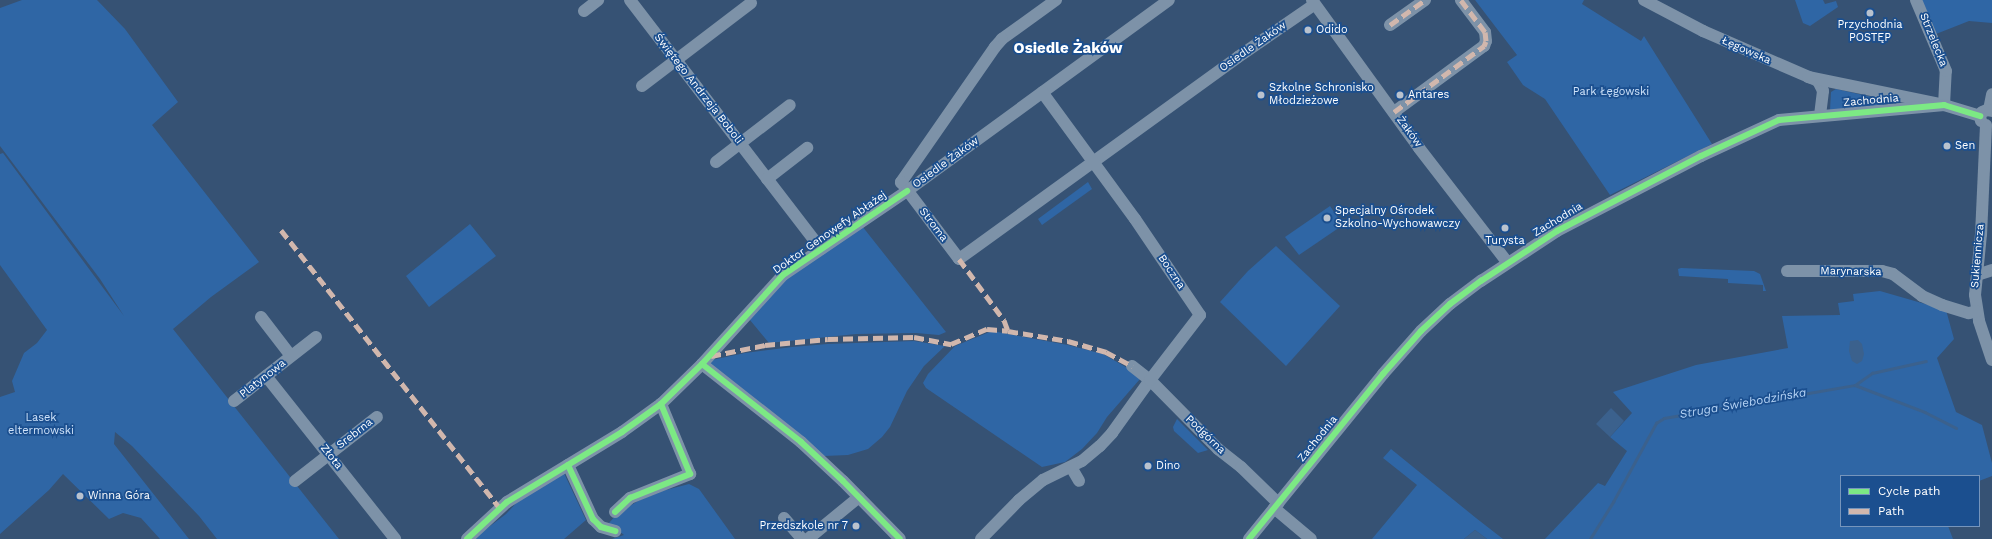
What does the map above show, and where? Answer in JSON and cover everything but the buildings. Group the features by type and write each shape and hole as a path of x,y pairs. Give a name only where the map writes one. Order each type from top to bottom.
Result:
{"street":[{"path":"584,11 598,0"},
{"name":"Świętego Andrzeja Boboli","path":"630,0 821,249"},
{"name":"Osiedle Żaków","path":"1056,0 1002,39 994,47 902,182 907,191 1169,0"},
{"path":"1390,25 1425,0"},
{"path":"1394,112 1484,46 1486,41 1485,32 1461,0"},
{"name":"Łęgowska","path":"1644,0 1703,31 1818,81 1822,87 1823,95 1820,116"},
{"name":"Strzelecka","path":"1916,0 1946,71 1944,105"},
{"name":"Osiedle Żaków","path":"959,260 1313,2"},
{"name":"Żaków","path":"1313,2 1508,263"},
{"path":"642,86 750,3"},
{"name":"Zachodnia","path":"1808,77 1944,105 1988,117"},
{"path":"1042,92 1094,162"},
{"name":"Sukiennicza","path":"1992,94 1988,117 1988,188 1975,295 1977,311 1992,360"},
{"path":"716,162 790,105"},
{"name":"Zachodnia","path":"1249,539 1383,374 1421,331 1450,304 1508,263 1587,214 1752,131 1779,120 1944,105"},
{"path":"767,179 807,148"},
{"name":"Boczna","path":"1094,162 1154,246 1200,315 1150,380"},
{"name":"Doktor Genowefy Abłażej","path":"467,539 500,508 519,494 568,465 588,456 623,434 661,404 702,364 783,275 907,191"},
{"name":"Stroma","path":"907,191 959,260"},
{"path":"1977,274 1992,270"},
{"name":"Marynarska","path":"1787,271 1882,271 1894,274 1922,296 1969,313 1977,311"},
{"name":"Platynowa","path":"261,317 291,356"},
{"name":"Platynowa","path":"234,401 316,337"},
{"path":"702,364 801,442 859,497 900,539"},
{"name":"Podgórna","path":"1132,366 1150,380 1218,449 1241,467 1276,505 1311,539"},
{"name":"Złota","path":"266,376 395,539"},
{"path":"982,539 1030,490 1043,480 1090,456 1104,442 1150,380"},
{"path":"615,512 629,496 664,480 690,474 661,404"},
{"name":"Srebrna","path":"295,481 377,417"},
{"path":"568,465 593,519 601,527 615,531"},
{"path":"1071,467 1079,481"},
{"path":"808,539 859,497"},
{"path":"784,518 802,539"}],"green space":[{"name":"Lasek eltermowski","path":"22,0 97,0 125,29 178,102 152,125 259,262 211,297 173,329 339,539 217,539 199,516 132,446 115,432 114,444 189,539 160,539 141,518 123,513 109,519 63,474 49,490 0,534 0,397 15,392 12,381 24,353 37,343 47,330 0,265 0,154 3,153 124,316 100,279 0,146 0,8"},
{"name":"Park Łęgowski","path":"1475,0 1584,0 1582,4 1641,41 1644,36 1712,144 1610,195 1545,99 1523,85 1507,62 1517,55"},
{"path":"1795,0 1823,0 1825,4 1836,1 1838,7 1810,26 1803,23"},
{"path":"1921,0 1992,0 1992,23 1969,21 1936,34"},
{"path":"1836,89 1881,99 1884,101 1884,105 1830,110 1831,92"},
{"path":"1088,182 1092,189 1042,225 1038,219"},
{"path":"1330,206 1343,225 1299,255 1285,237"},
{"path":"470,224 496,256 429,307 406,276"},
{"path":"862,226 946,332 939,335 916,333 856,334 769,343 745,314 780,271"},
{"path":"1276,246 1340,306 1286,366 1220,302 1248,271"},
{"path":"1678,269 1754,271 1760,274 1766,291 1763,291 1763,285 1728,283 1728,279 1679,276"},
{"path":"1880,291 1946,310 1954,339 1937,358 1956,412 1982,425 1992,463 1992,476 1980,481 1980,475 1840,475 1840,527 1948,527 1953,539 1545,539 1598,483 1605,486 1627,451 1610,437 1632,413 1613,392 1696,365 1788,348 1782,316 1840,315 1838,303 1854,301 1853,294"},
{"path":"992,331 1068,345 1103,354 1138,374 1140,379 1107,417 1097,433 1082,449 1065,462 1042,467 926,388 923,383 928,374 955,346"},
{"path":"914,341 945,346 924,366 907,391 890,427 882,437 868,449 848,455 824,456 707,361 745,353 792,347 827,344"},
{"path":"1177,419 1208,450 1198,453 1174,431 1173,427"},
{"path":"1391,449 1503,539 1487,539 1475,530 1464,539 1372,539 1417,485 1383,458"},
{"path":"563,471 586,520 564,539 473,539 506,514 522,497"},
{"path":"689,484 699,489 735,539 612,539 624,535 609,523 618,513 638,501 662,491"}],"shaded area":[{"path":"1858,340 1862,344 1864,354 1862,361 1857,364 1852,361 1849,351 1850,341"},
{"path":"1611,408 1624,421 1610,437 1596,424"},
{"path":"1475,530 1487,539 1464,539"}],"waterway":[{"path":"1855,385 1872,373 1926,361"},
{"name":"Struga Świebodzińska","path":"1590,539 1613,502 1656,423 1664,418 1855,385 1925,412 1956,428"}],"marked path":[{"path":"1390,25 1425,0"},
{"path":"1394,112 1484,46 1486,41 1485,32 1461,0"},
{"path":"281,230 500,508"},
{"path":"959,259 1004,320 1008,331"},
{"path":"711,356 765,345 828,339 914,337 951,344 987,329 1068,341 1106,352 1132,366"}],"cycle path":[{"path":"1249,539 1383,374 1421,331 1450,304 1481,281 1557,231 1701,156 1779,120 1944,105 1980,116"},
{"path":"702,364 783,275 907,191"},
{"path":"467,539 507,502 622,432 661,404 702,364 801,442 843,481 900,539"},
{"path":"615,512 630,498 690,474 661,404"},
{"path":"568,465 593,519 601,527 615,531"}],"place":[{"name":"Przychodnia POSTĘP","path":"1870,13"},
{"name":"Odido","path":"1308,30"},
{"name":"Szkolne Schronisko Młodzieżowe","path":"1261,95"},
{"name":"Antares","path":"1400,95"},
{"name":"Sen","path":"1947,146"},
{"name":"Specjalny Ośrodek Szkolno-Wychowawczy","path":"1327,218"},
{"name":"Turysta","path":"1505,228"},
{"name":"Dino","path":"1148,466"},
{"name":"Winna Góra","path":"80,496"},
{"name":"Przedszkole nr 7","path":"856,526"}],"district":[{"name":"Osiedle Żaków","path":"1068,49"}]}
